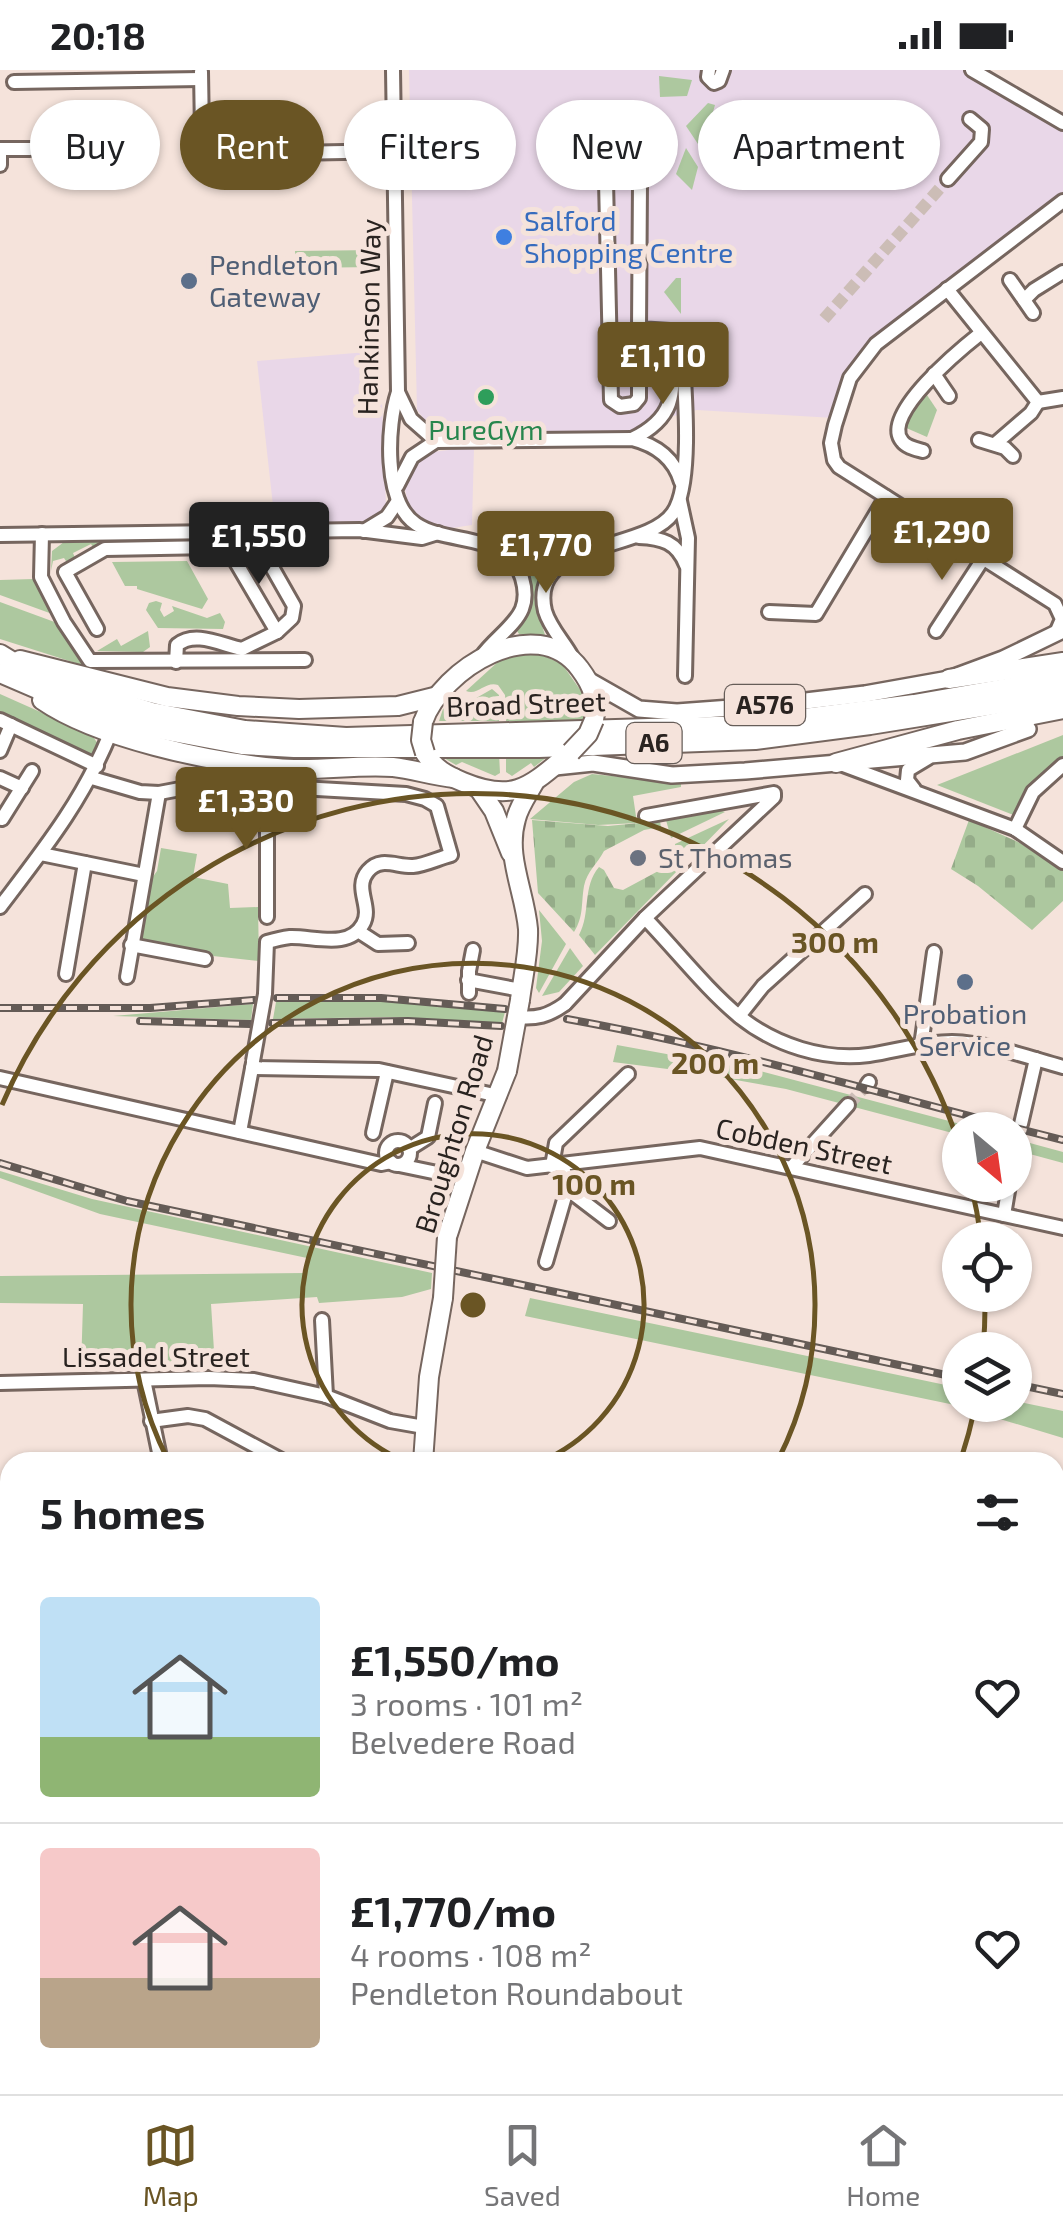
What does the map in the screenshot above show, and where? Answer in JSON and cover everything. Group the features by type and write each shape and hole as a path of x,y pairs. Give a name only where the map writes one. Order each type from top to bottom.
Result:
{"highway":[{"path":"534,783 502,793 454,778 436,768 425,753 421,740 423,722 438,696 478,662 521,642 543,644 573,660"},
{"name":"A576","path":"534,783 588,734 594,720 595,698 573,660"},
{"path":"948,680 1063,662"},
{"path":"4,666 238,706 398,706 438,696"},
{"path":"4,666 61,713 110,734 280,769 398,768 454,778"},
{"name":"Broad Street","path":"4,666 152,712 244,730 346,737 748,724 914,704 1063,678"},
{"name":"Broad Street","path":"4,666 79,707 146,727 242,746 294,748 539,748 755,740 870,726 1063,694"},
{"path":"836,762 958,730 1063,709"},
{"name":"Broughton Road","path":"513,858 516,818 534,783"},
{"name":"Broughton Road","path":"424,1427 447,1237 476,1150 500,1096 528,956 528,926 513,858 494,811 479,788"},
{"name":"A576","path":"423,1452 424,1427"}],"main road":[{"name":"A576","path":"588,680 639,708 677,712 846,696 948,680 1003,660 1060,631"},
{"name":"A576","path":"551,768 593,762 672,775 935,756 966,752 1028,729"}],"street":[{"path":"709,70 708,78 714,83 724,70"},
{"path":"972,70 1063,123"},
{"name":"Hankinson Way","path":"395,73 395,100"},
{"path":"14,82 201,74 201,100"},
{"path":"948,179 981,142 982,128 970,119"},
{"path":"0,165 0,149 30,148"},
{"path":"634,173 640,182 638,329 639,398 634,404 620,406 611,400 606,181 618,174 634,173"},
{"name":"Hankinson Way","path":"396,190 398,392 392,410 396,497"},
{"path":"1060,631 1062,618 1056,604 839,467 832,452 835,426 850,378 876,344 1063,201"},
{"path":"1024,300 1063,272"},
{"path":"1010,280 1033,313"},
{"path":"947,289 1038,402"},
{"path":"638,329 676,331"},
{"path":"632,439 654,428 668,410 676,331"},
{"path":"676,331 685,467 680,501 688,538 685,676"},
{"path":"923,451 902,442 898,429 914,395 981,334"},
{"path":"934,374 949,396"},
{"path":"398,392 411,418 436,441"},
{"path":"995,444 1038,402 1063,398"},
{"path":"364,531 387,517 405,464 420,449 436,441 632,439 661,451 682,485"},
{"path":"979,440 1005,448 1013,456"},
{"path":"396,497 414,523 484,544 518,567 525,594 516,618 478,662"},
{"path":"770,612 816,614 886,497"},
{"path":"573,660 547,616 544,593 559,566 596,548 660,526 680,501"},
{"path":"0,535 364,531 422,538 440,532"},
{"path":"42,534 40,577 85,657 97,662 304,660"},
{"path":"636,536 666,540 678,550 687,567"},
{"path":"484,544 596,548"},
{"path":"97,629 64,572 105,549 214,547 230,552 252,549 265,554 294,606 292,618 277,632 242,649 217,640 184,640 177,645 176,662"},
{"path":"230,552 277,632"},
{"path":"936,631 984,559"},
{"path":"0,751 6,723 94,772 140,792 159,793 212,783 261,784 406,794 425,799 441,812 450,855 410,866 380,863 368,872 361,885 366,914 358,931 344,940 290,937 267,942 265,994 240,1132"},
{"path":"0,907 41,854 94,772 110,734"},
{"path":"916,791 908,780 908,770 935,756"},
{"path":"836,762 1015,829 1063,862"},
{"path":"1015,829 1033,792 1063,765"},
{"path":"2,819 32,771"},
{"path":"0,778 22,788"},
{"path":"261,784 267,820 261,899 267,918"},
{"path":"127,977 159,793"},
{"path":"473,950 469,987 519,1002 536,1018 550,1015 774,793 661,807 646,816"},
{"path":"41,854 144,875"},
{"path":"66,974 85,863"},
{"path":"739,1016 763,986 865,894"},
{"path":"645,918 739,1016 770,1036 818,1054 862,1056 935,1042 980,1044 1063,1067"},
{"path":"358,931 378,944 408,943"},
{"path":"131,945 204,959"},
{"path":"920,1046 934,952"},
{"path":"1025,1112 1036,1059"},
{"path":"252,1064 387,1072 500,1096"},
{"path":"373,1134 387,1072"},
{"path":"609,1221 568,1186 557,1165 556,1143 628,1074"},
{"path":"0,1078 381,1164 446,1175"},
{"path":"409,1149 428,1137 435,1103"},
{"path":"791,1168 848,1105"},
{"path":"395,1164 386,1154 389,1144 398,1141 409,1149"},
{"name":"Cobden Street","path":"476,1150 527,1168 700,1148 1063,1228"},
{"path":"395,1164 408,1160 409,1149"},
{"path":"546,1262 568,1186"},
{"path":"1004,1215 1007,1202"},
{"path":"322,1320 326,1396"},
{"path":"144,1380 159,1452"},
{"name":"Lissadel Street","path":"0,1383 254,1380 326,1396 390,1421 424,1427"},
{"path":"151,1421 188,1416 205,1419 269,1452"}],"shaded area":[{"path":"409,70 965,70 985,86 1063,128 1063,196 876,340 834,418 697,410 654,421 633,433 432,430 417,410 412,190 516,190 516,100 410,100"},
{"path":"380,351 386,506 369,521 275,524 257,361"},
{"path":"474,447 472,525 452,528 425,521 409,508 404,484 409,468 424,453"}],"green space":[{"path":"659,76 692,80 687,96 660,97"},
{"path":"698,113 698,144 686,126"},
{"path":"686,148 698,167 692,190 678,176"},
{"path":"376,250 376,267 296,268 295,251"},
{"path":"676,278 681,278 681,314 664,292"},
{"path":"925,392 937,410 927,437 904,427 911,409"},
{"path":"97,541 101,546 95,550 91,544 73,553 76,560 68,564 64,558 53,561 51,571 52,551 64,542"},
{"path":"510,548 552,555 536,593 545,635 517,631 530,598 527,578"},
{"path":"187,561 208,599 202,609 137,586 125,586 112,562"},
{"path":"34,579 55,615 0,595 0,580"},
{"path":"0,602 60,624 85,666 0,639"},
{"path":"149,603 162,603 164,617 174,611 172,606 207,618 220,613 225,622 223,629 158,628 146,610"},
{"path":"148,631 150,647 143,652 97,651 117,639 121,646"},
{"path":"533,651 562,664 586,698 583,723 554,751 555,721 506,721 505,695 498,685 466,691 500,660"},
{"path":"492,689 499,695 499,721 439,721 443,709 460,696 471,701"},
{"path":"0,694 92,735 98,744 96,757 0,711"},
{"path":"1063,735 1063,760 1016,816 937,785"},
{"path":"548,752 534,767 531,763 512,776 506,772 506,753"},
{"path":"499,753 500,773 495,776 442,757"},
{"path":"592,774 681,783 681,787 633,796 637,823 598,825 530,819 574,782"},
{"path":"725,812 671,838 666,820"},
{"path":"729,819 693,856 692,846 687,845 679,853 675,848 675,844"},
{"path":"532,820 608,826 660,821 661,827 644,830 604,851 585,881 581,915 574,932 538,893"},
{"path":"969,820 1020,843 1063,871 1063,901 1032,930 951,869"},
{"path":"161,848 197,854 193,877 228,884 230,908 258,907 259,961 139,942 147,885 157,871"},
{"path":"675,862 680,868 595,955 579,935 590,883 599,867 614,888 623,890"},
{"path":"539,910 566,944 539,993 536,988 542,941"},
{"path":"570,948 583,966 559,992 542,996"},
{"path":"392,1001 505,1012 502,1023 389,1017 273,1019 276,1002"},
{"path":"253,1004 251,1020 113,1016"},
{"path":"617,1045 760,1071 942,1119 942,1130 786,1089 613,1062"},
{"path":"1032,1144 1063,1152 1063,1163 1032,1155"},
{"path":"0,1171 92,1199 432,1273 431,1289 402,1297 319,1303 317,1297 211,1304 215,1366 81,1369 83,1304 0,1303 0,1276 306,1273 307,1258 100,1214 0,1178"},
{"path":"530,1298 942,1384 942,1402 525,1316"},
{"path":"1032,1405 1063,1411 1063,1438 1010,1422 1032,1422"}],"tunnel":[{"path":"824,319 948,179"},
{"path":"848,1105 867,1085"}],"railway":[{"path":"277,998 381,998 505,1009"},
{"path":"0,1008 150,1008 254,1000"},
{"path":"567,1019 754,1060 1063,1140"},
{"path":"140,1021 250,1024"},
{"path":"272,1023 408,1021 501,1026"},
{"path":"0,1163 127,1201 942,1374"},
{"path":"1032,1388 1063,1394"}],"place":[{"name":"Salford Shopping Centre","path":"504,237"},
{"name":"Pendleton Gateway","path":"189,281"},
{"name":"PureGym","path":"486,397"},
{"name":"St Thomas","path":"638,858"},
{"name":"Probation Service","path":"965,982"}]}
